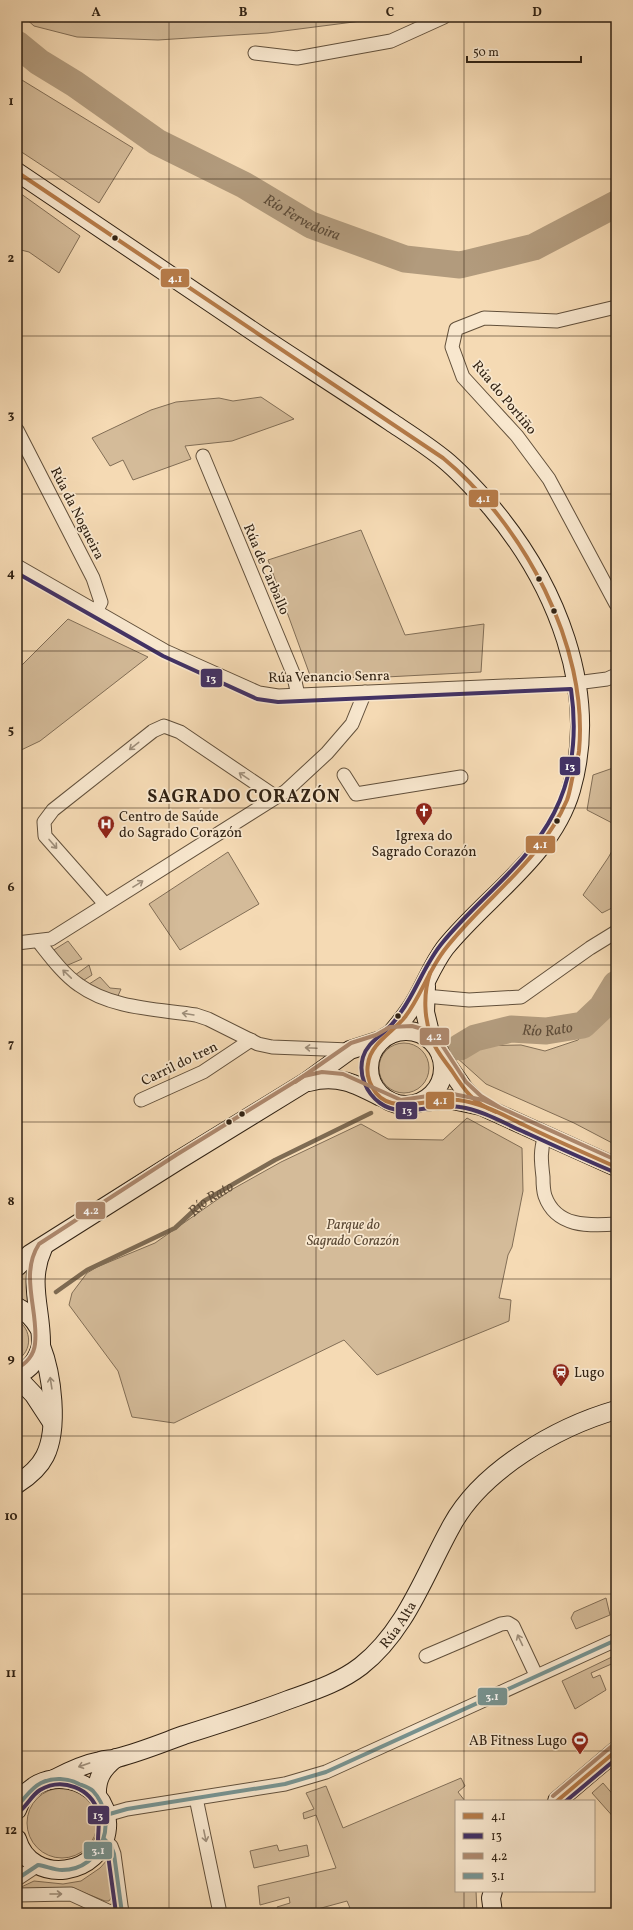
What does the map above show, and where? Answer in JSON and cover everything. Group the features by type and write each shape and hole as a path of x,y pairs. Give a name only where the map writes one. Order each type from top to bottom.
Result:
{"street":[{"path":"255,53 297,58 391,41 444,17"},
{"path":"17,172 166,274 445,459 470,482 495,512 518,543 538,575 551,601 563,632 576,683 580,716 576,764 571,792 558,820 542,844 519,871 461,929 445,948 426,987 406,1016 374,1048 369,1058 368,1069 372,1087 381,1097"},
{"name":"Rúa do Portiño","path":"616,307 557,321 484,318 456,328 452,347 463,377 517,436 549,479 616,604"},
{"name":"Rúa da Nogueira","path":"17,430 94,578 101,602 96,612"},
{"name":"Rúa de Carballo","path":"203,456 293,673 298,695"},
{"name":"Rúa Venancio Senra","path":"17,566 165,650 259,693 278,696 576,683"},
{"path":"576,683 607,679 616,675"},
{"path":"17,942 51,939 286,791 327,753 352,724 365,692"},
{"path":"105,904 45,836 44,822 53,810 153,730 164,726 180,732 276,797"},
{"path":"344,775 356,794 461,776"},
{"path":"426,987 469,1000 521,996 590,948 616,932"},
{"path":"38,941 61,968 78,984 88,991 113,1002 196,1015 208,1019 251,1040 272,1047 350,1050"},
{"path":"426,987 427,1023 432,1041 464,1089 481,1106"},
{"path":"17,1267 30,1254 43,1248 179,1160 306,1082 350,1050 402,1031 412,1031 423,1035 432,1041"},
{"name":"Carril do tren","path":"141,1100 203,1072 251,1040"},
{"path":"423,1102 432,1096 442,1077 443,1067 441,1056"},
{"path":"306,1082 322,1078 335,1078 355,1085 391,1103 401,1106 448,1099 481,1106 616,1167"},
{"path":"545,1134 540,1152 545,1195 554,1211 567,1222 593,1226 616,1224"},
{"path":"17,1484 37,1468 45,1457 49,1446 52,1421 53,1399 46,1357 41,1346 35,1281 38,1259 43,1248"},
{"path":"17,1308 30,1315 39,1328"},
{"path":"41,1346 33,1365 25,1372 17,1376 34,1395 52,1421"},
{"name":"Rúa Alta","path":"18,1807 28,1792 40,1783 54,1779 86,1765 116,1758 265,1709 330,1684 361,1666 379,1650 389,1637 426,1577 452,1524 467,1504 492,1477 512,1462 560,1432 590,1417 616,1410"},
{"path":"426,1656 500,1624 508,1623 513,1626 536,1676"},
{"path":"106,1815 127,1809 285,1784 326,1772 616,1640"},
{"path":"558,1800 616,1751"},
{"name":"Rúa Alta","path":"97,1796 98,1782 102,1771 116,1758"},
{"path":"18,1842 27,1856 38,1865 50,1870 64,1871 77,1868 89,1861 98,1852 104,1840 107,1827 106,1815 97,1796 89,1788 78,1782 66,1779 54,1779"},
{"path":"196,1798 220,1913"},
{"path":"17,1895 71,1894 110,1912 121,1911 114,1854 111,1846 104,1840"},
{"path":"17,1880 38,1865"},
{"path":"493,1892 493,1913"}],"green space":[{"path":"24,17 369,17 369,20 268,33 158,40 77,37 34,26"},
{"path":"17,77 133,148 99,203 17,149"},
{"path":"17,191 80,236 59,273 29,252 17,249"},
{"path":"261,397 294,419 232,441 185,446 191,459 133,480 123,460 110,466 92,438 151,410 176,402 219,398 233,401"},
{"path":"361,530 405,635 484,624 481,672 386,677 311,678 268,560"},
{"path":"68,619 148,657 40,741 17,752 17,670"},
{"path":"616,767 616,825 587,810 593,775"},
{"path":"616,844 616,906 602,913 583,895"},
{"path":"228,852 259,904 180,950 149,904"},
{"path":"68,941 82,959 61,968 49,953"},
{"path":"89,965 92,975 78,984 71,978"},
{"path":"100,977 110,988 121,989 117,998 83,988"},
{"path":"616,992 616,1145 574,1123 486,1084 456,1057 465,1048 470,1046 521,1045 545,1051 578,1040"},
{"path":"399,1043 409,1043 422,1050 429,1063 429,1073 422,1086 409,1093 399,1093 390,1089 383,1082 379,1073 379,1063 383,1054 390,1047"},
{"name":"Parque do Sagrado Corazón","path":"467,1118 522,1148 523,1191 512,1247 508,1255 499,1298 511,1300 509,1321 377,1375 344,1340 174,1423 132,1417 118,1371 69,1305 72,1293 87,1273 97,1267 155,1243 231,1190 281,1162 361,1124 388,1139 443,1140"},
{"path":"28,1265 31,1303 17,1298 17,1279"},
{"path":"17,1320 26,1329 29,1340 26,1351 17,1360"},
{"path":"606,1598 610,1615 576,1629 571,1618 574,1612"},
{"path":"616,1655 616,1662 591,1673 593,1678 600,1675 606,1690 575,1709 562,1681"},
{"path":"461,1778 465,1786 458,1792 464,1800 455,1800 455,1892 476,1892 477,1913 352,1913 347,1901 303,1913 279,1913 277,1907 290,1903 289,1897 260,1905 258,1886 336,1868 316,1815 304,1819 303,1813 314,1809 306,1793 326,1786 343,1828"},
{"path":"603,1783 616,1798 616,1820 592,1793"},
{"path":"62,1788 81,1794 91,1804 97,1823 91,1842 81,1852 62,1858 43,1852 33,1842 27,1823 33,1804 43,1794"},
{"path":"277,1845 279,1851 307,1845 309,1856 254,1868 250,1851"},
{"path":"108,1859 111,1898 109,1901 105,1901 80,1891 17,1889 34,1881 63,1884 81,1881 100,1868"}],"waterway":[{"name":"Río Fervedoira","path":"17,44 39,62 75,84 157,142 244,185 311,225 405,259 460,265 534,247 616,204"},
{"name":"Río Rato","path":"460,1047 475,1038 511,1029 546,1031 583,1025 602,1007 616,984"},
{"name":"Río Rato","path":"56,1292 87,1270 175,1228 204,1201 275,1160 371,1113"}],"transit line":[{"name":"4.1","path":"17,172 443,458 472,485 499,517 524,552 545,590 561,630 573,670 579,711 579,751 568,797 556,822 543,842 512,878 478,912 440,956 411,1009 400,1023 377,1044 373,1050 368,1064 368,1075 370,1083 376,1093 384,1100 403,1105 448,1100 458,1100 475,1104 500,1113 616,1167"},
{"name":"13","path":"17,573 163,656 257,699 278,702 571,689 574,736 570,768 561,798 554,813 531,848 517,865 472,910 437,950 407,1004 398,1017 391,1026 367,1048 363,1057 362,1076 367,1089 375,1099 389,1108 398,1110 418,1110 450,1106 476,1111 614,1172"},
{"name":"4.1","path":"430,973 426,989 425,1006 427,1024 434,1044 438,1052 470,1096 481,1105 496,1112"},
{"name":"4.2","path":"295,1082 351,1043 376,1035 390,1027 412,1026 426,1030 438,1039 466,1082 481,1096 499,1107"},
{"name":"4.2","path":"17,1368 29,1359 35,1344 36,1332 31,1293 30,1268 33,1256 39,1244 176,1155 304,1076 322,1072 343,1074 401,1100 448,1093 483,1100 616,1160"},
{"name":"3.1","path":"106,1815 127,1809 285,1784 326,1772 616,1640"},
{"name":"4.2","path":"553,1796 612,1746"},
{"name":"4.1","path":"558,1800 616,1751"},
{"name":"13","path":"567,1800 616,1759"},
{"name":"3.1","path":"17,1806 31,1790 41,1783 55,1779 70,1780 93,1791 101,1802 105,1815 103,1841 97,1852 88,1862 76,1868 62,1870 38,1865 17,1879"},
{"name":"13","path":"21,1810 37,1792 49,1786 66,1785 75,1787 89,1797 98,1812 98,1840 106,1849 108,1855 116,1913"},
{"name":"3.1","path":"104,1839 111,1846 114,1854 122,1913"}],"place":[{"name":"Igrexa do Sagrado Corazón","path":"424,826"},
{"name":"Centro de Saúde do Sagrado Corazón","path":"106,839"},
{"name":"Lugo","path":"561,1387"},
{"name":"AB Fitness Lugo","path":"580,1755"}],"district":[{"name":"SAGRADO CORAZÓN","path":"244,796"}]}
